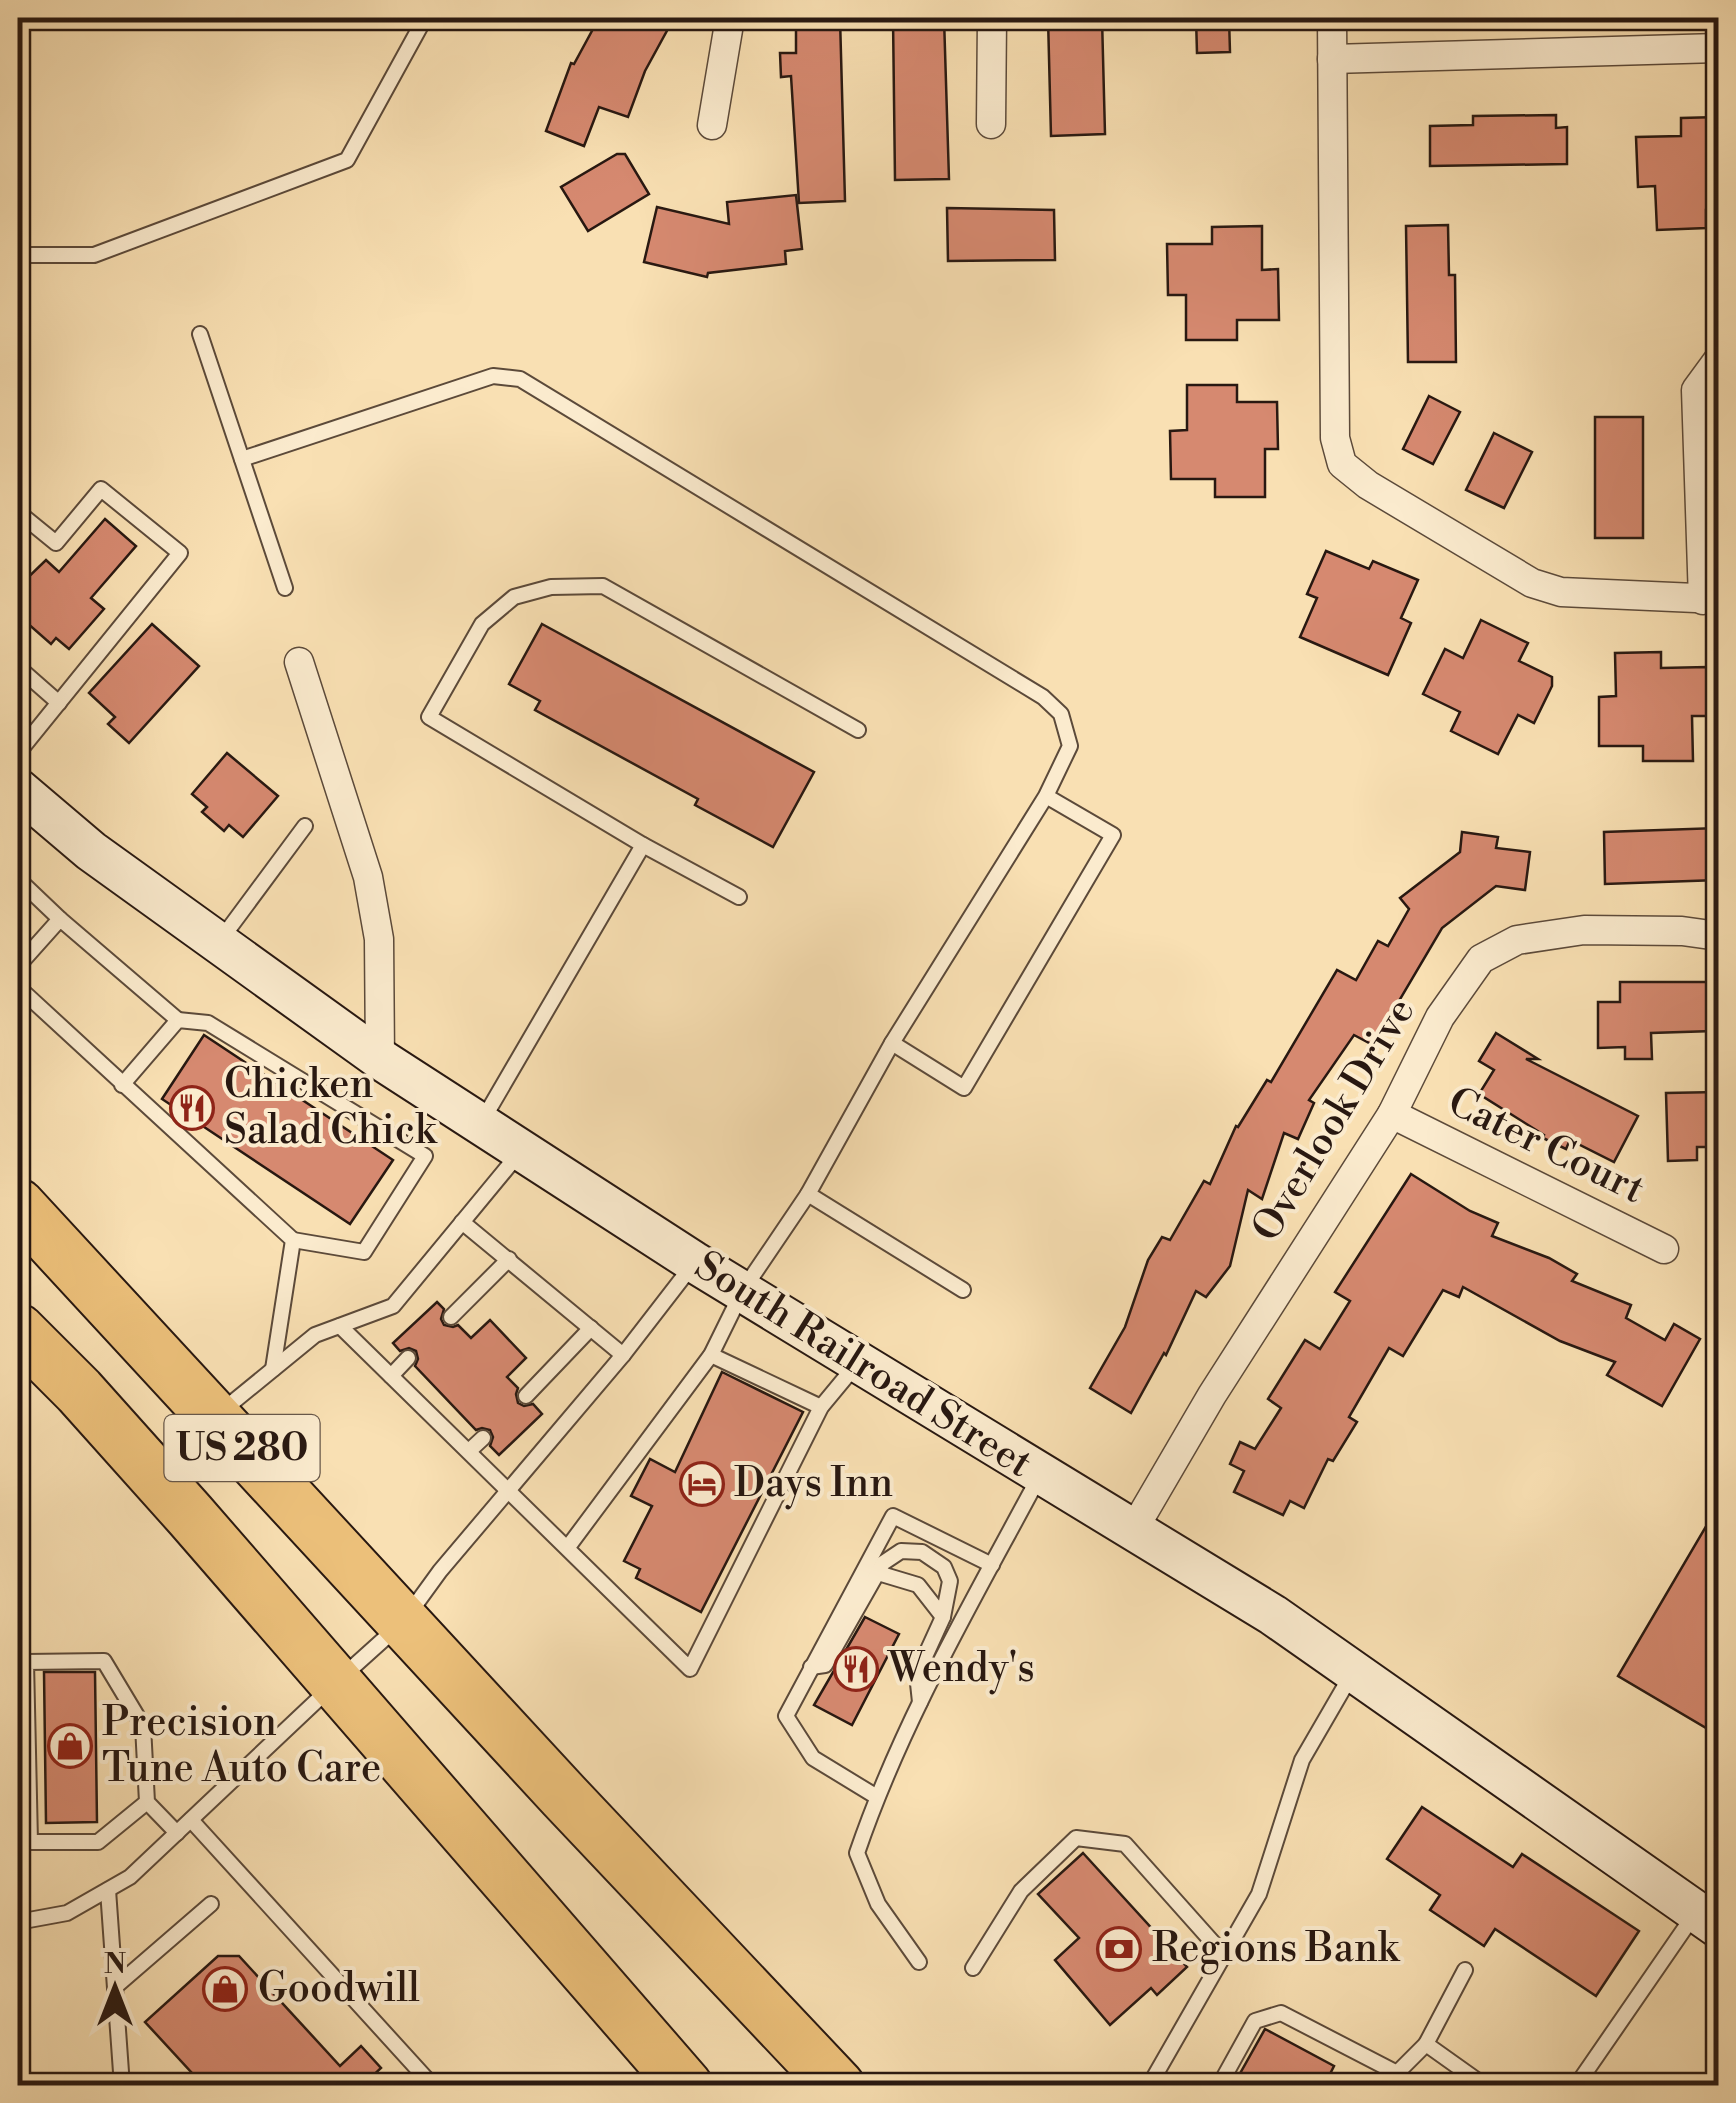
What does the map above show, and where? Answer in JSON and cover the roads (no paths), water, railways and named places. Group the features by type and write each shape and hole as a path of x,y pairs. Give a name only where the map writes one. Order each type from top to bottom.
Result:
{"highway":[{"name":"US 280","path":"18,1205 838,2086"},
{"name":"US 280","path":"18,1330 80,1391 686,2086"}],"street":[{"path":"712,125 730,18"},
{"path":"990,124 992,18"},
{"path":"1332,18 1335,438 1342,464 1368,484 1532,583 1561,592 1711,600 1696,390 1718,360"},
{"path":"1332,58 1718,48"},
{"path":"300,662 368,877 379,939 380,1060"},
{"name":"South Railroad Street","path":"18,789 92,851 380,1060 694,1262 1273,1615 1707,1920"},
{"name":"Overlook Drive","path":"1132,1532 1212,1395 1392,1114 1440,1017 1481,959 1517,940 1584,930 1682,930 1718,936"},
{"name":"Cater Court","path":"1392,1114 1664,1248"}],"lane":[{"path":"18,255 94,255 347,160 424,18"},
{"path":"200,334 285,588"},
{"path":"242,460 492,376 520,379 1043,697 1061,714 1070,746 1046,796 892,1043 808,1194 743,1290 712,1355 568,1547"},
{"path":"18,512 56,543 101,488 180,553 18,753"},
{"path":"739,897 429,717 482,624 514,598 551,588 603,586 858,730"},
{"path":"18,667 59,703"},
{"path":"892,1043 964,1088 1113,835 1046,796"},
{"path":"218,943 304,826"},
{"path":"480,1123 644,845"},
{"path":"18,879 178,1020 208,1022 424,1156 364,1252 292,1240 18,987"},
{"path":"18,966 60,919"},
{"path":"122,1085 178,1020"},
{"path":"214,1418 315,1335 393,1306 522,1150"},
{"path":"808,1194 963,1290"},
{"path":"462,1222 623,1355"},
{"path":"273,1369 292,1240"},
{"path":"451,1317 509,1258"},
{"path":"18,1922 67,1913 130,1877 403,1622 440,1571 623,1355 694,1262"},
{"path":"340,1326 690,1669 821,1406 858,1362"},
{"path":"526,1396 590,1328"},
{"path":"712,1355 821,1406"},
{"path":"390,1376 408,1358"},
{"path":"469,1451 483,1438"},
{"path":"919,1962 878,1904 858,1853 877,1796 920,1703 1040,1474"},
{"path":"877,1796 813,1758 786,1716 892,1516 992,1565"},
{"path":"811,1667 825,1665 883,1563 900,1552 922,1552 944,1568 950,1581 943,1617 917,1674 920,1703"},
{"path":"878,1573 918,1585 943,1617"},
{"path":"147,1802 98,1842 30,1842 26,1662 104,1661 143,1726 147,1802 177,1833"},
{"path":"1149,2086 1259,1894 1302,1760 1353,1672"},
{"path":"190,1820 433,2086"},
{"path":"973,1968 1021,1891 1076,1838 1125,1844 1224,1955"},
{"path":"108,1890 122,2086"},
{"path":"115,1987 211,1904"},
{"path":"1576,2086 1707,1920"},
{"path":"1219,2086 1255,2021 1281,2012 1394,2079 1426,2044 1465,1970"},
{"path":"1426,2044 1480,2084"}],"place":[{"name":"Chicken Salad Chick","path":"192,1108"},
{"name":"Days Inn","path":"702,1484"},
{"name":"Wendy's","path":"856,1669"},
{"name":"Precision Tune Auto Care","path":"70,1746"},
{"name":"Regions Bank","path":"1119,1949"},
{"name":"Goodwill","path":"225,1989"}]}
